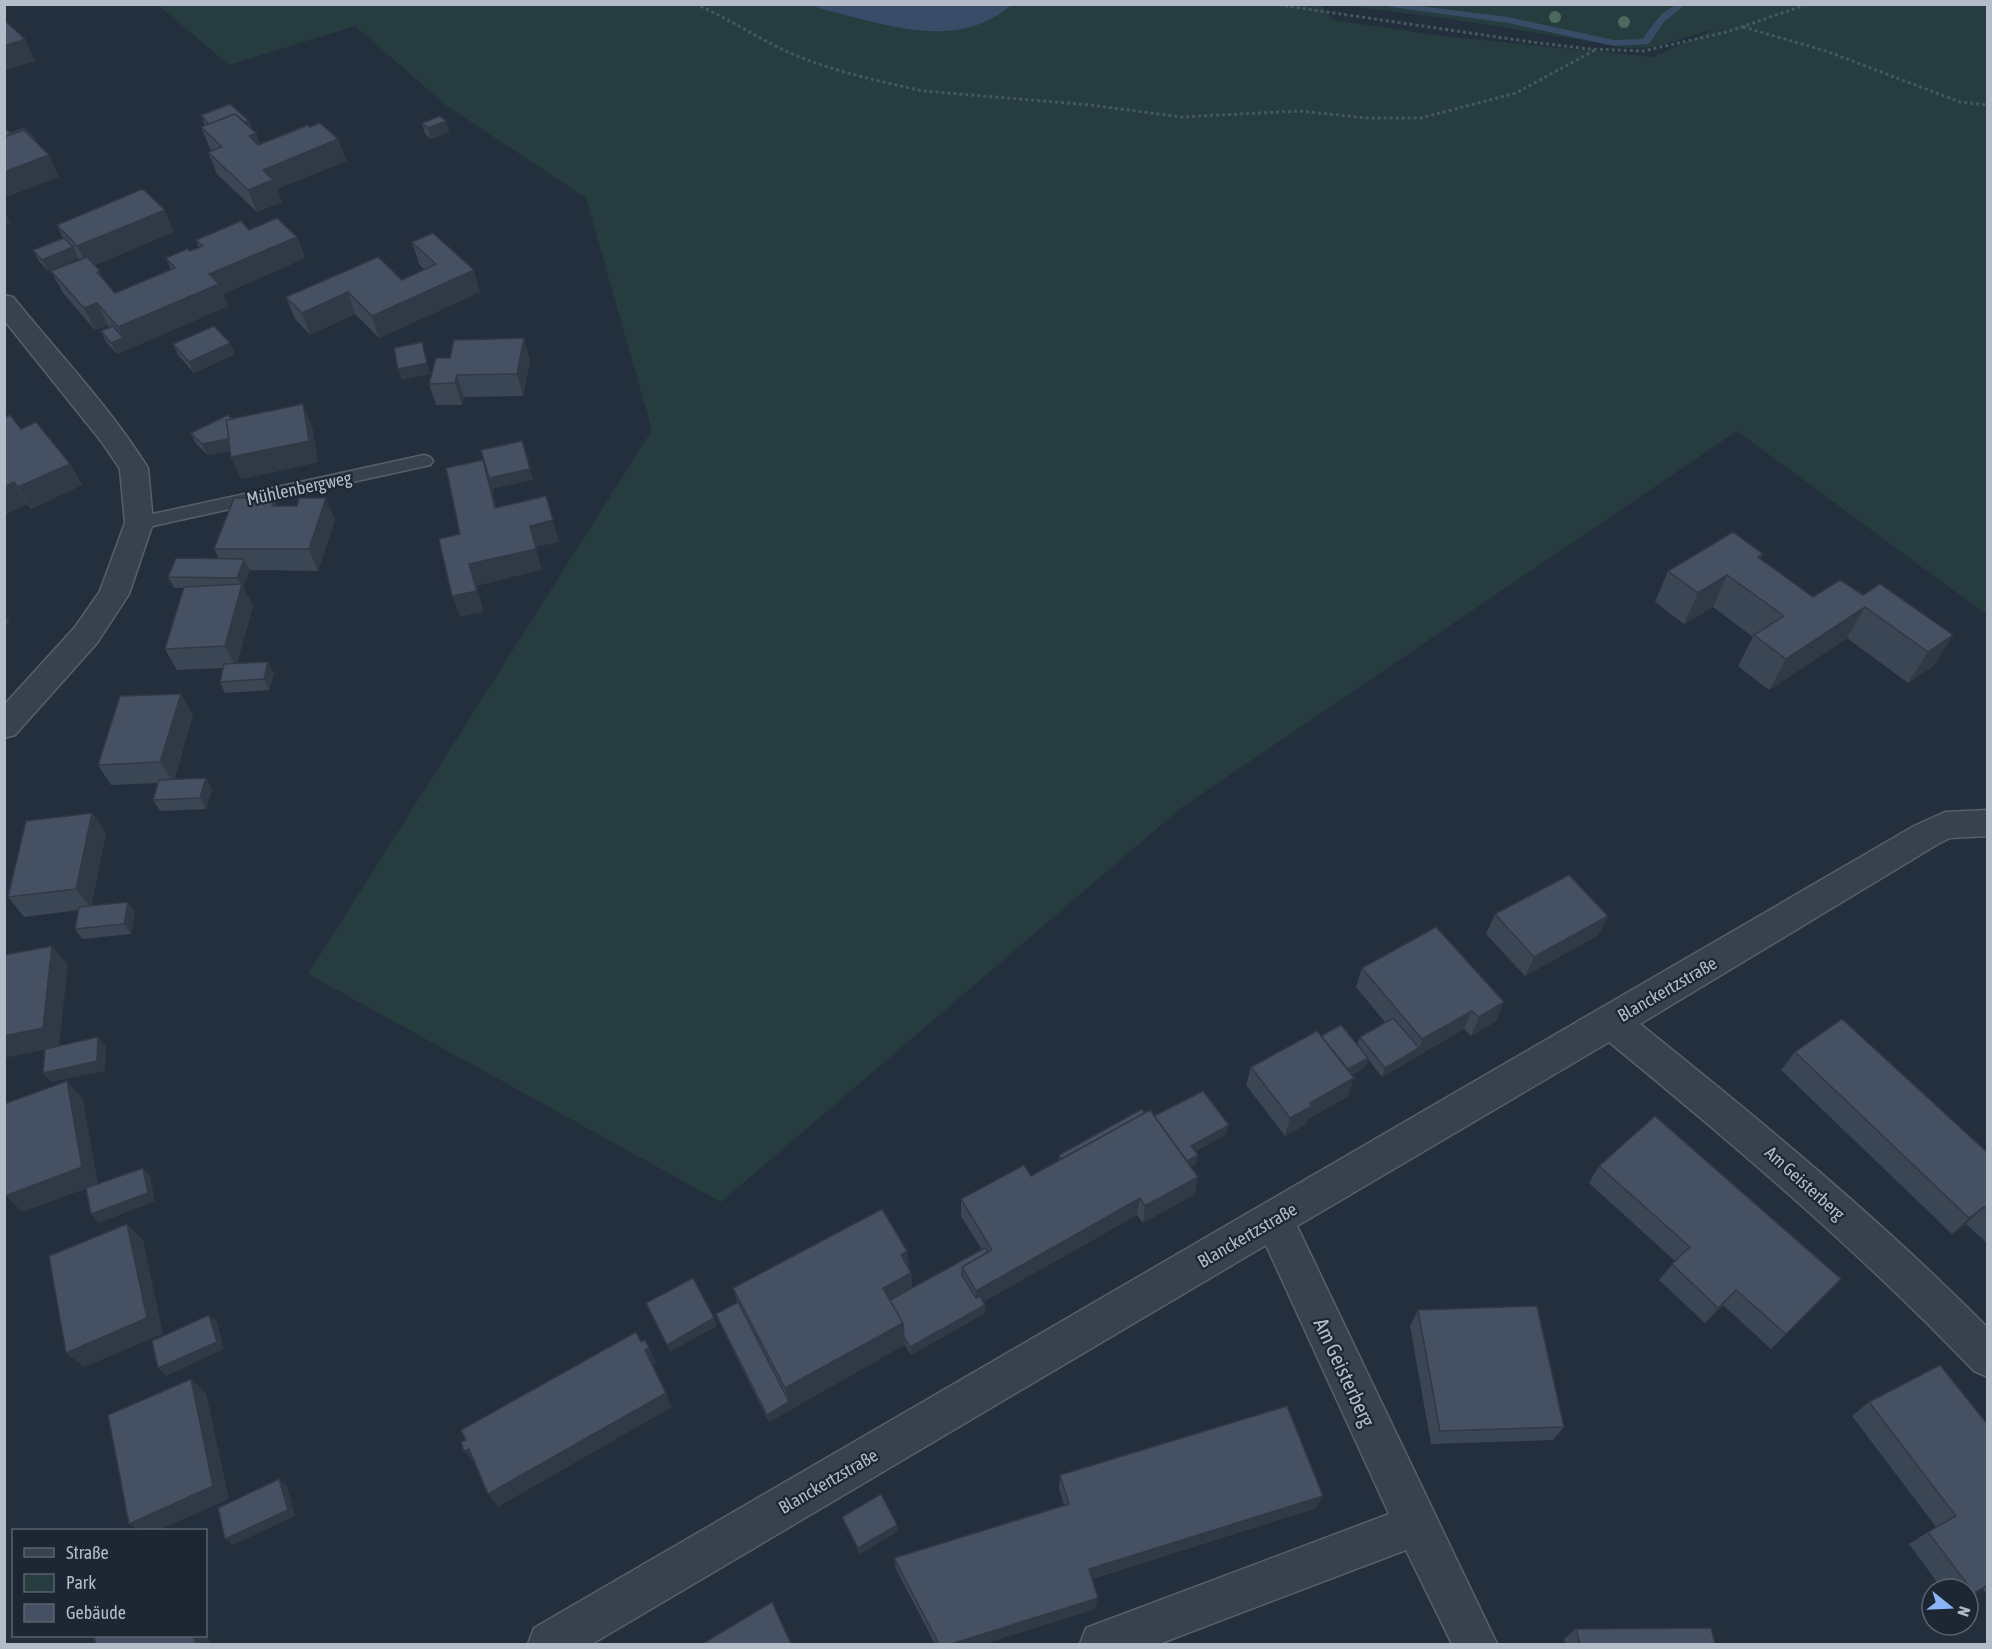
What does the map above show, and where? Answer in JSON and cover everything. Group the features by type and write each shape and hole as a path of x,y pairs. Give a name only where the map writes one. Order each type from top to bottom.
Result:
{"street":[{"path":"4,303 111,435 134,468 139,523 114,594 86,635 4,726"},
{"name":"Blanckertzstraße","path":"550,1644 1945,825 1988,823"},
{"name":"Am Geisterberg","path":"1611,1022 1778,1158 1953,1319 1988,1357"},
{"name":"Am Geisterberg","path":"1274,1219 1416,1525 1475,1644"},
{"path":"1102,1644 1416,1525"}],"lane":[{"name":"Mühlenbergweg","path":"139,523 424,461"}],"path":[{"path":"695,4 790,52 838,70 896,85 923,91 1090,105 1181,117 1299,111 1367,118 1421,118 1515,93 1551,71 1595,50"},
{"path":"1273,4 1595,50 1643,51 1661,49 1742,27 1808,4"},
{"path":"1742,27 1826,51 1940,92 1960,102 1988,105"}],"green space":[{"path":"812,4 821,9 883,25 905,29 948,31 992,19 1012,5 1320,4 1333,20 1442,36 1653,57 1718,28 1655,47 1628,48 1452,19 1340,5 1987,5 1987,615 1737,431 1181,808 721,1202 308,974 652,430 586,198 447,106 355,26 229,65 158,5"}],"water":[{"path":"812,5 1012,5 992,19 969,27 948,31 927,31 883,25"}],"building":[{"path":"4,20 25,39 4,46"},
{"path":"230,104 249,121 245,122 235,114 209,124 201,115"},
{"path":"235,114 256,133 249,136 258,145 308,125 310,127 320,123 338,139 263,170 273,180 248,190 208,152 222,147 201,127"},
{"path":"440,116 446,121 428,128 422,123"},
{"path":"4,127 10,133 24,128 35,139 24,130 4,137"},
{"path":"24,130 49,155 4,172 4,137"},
{"path":"144,190 165,210 77,246 57,225"},
{"path":"277,218 297,237 209,274 219,284 118,327 97,303 84,308 51,271 87,257 115,293 175,268 166,258 187,249 190,251 203,246 196,240 241,221 249,230"},
{"path":"433,233 474,270 372,316 348,292 302,313 286,297 378,257 402,280 436,264 412,242"},
{"path":"64,238 73,247 42,260 33,250"},
{"path":"113,326 123,338 111,343 101,331"},
{"path":"214,326 230,343 189,362 173,344"},
{"path":"524,338 517,374 457,375 455,383 429,384 436,358 450,358 454,340"},
{"path":"422,342 427,363 398,369 394,348"},
{"path":"303,404 309,441 231,457 226,420"},
{"path":"10,415 21,429 36,422 70,464 18,487 14,482 4,487 4,418"},
{"path":"228,415 232,419 226,420 229,439 202,444 191,433"},
{"path":"522,441 530,469 489,478 481,450"},
{"path":"483,460 495,508 546,496 553,520 530,526 536,549 469,564 477,591 452,596 439,539 460,534 446,468"},
{"path":"234,498 274,498 272,506 297,506 299,498 326,498 309,549 214,549"},
{"path":"1733,532 1763,554 1758,557 1813,597 1840,580 1863,595 1880,584 1953,635 1928,652 1865,607 1786,659 1754,635 1784,616 1727,575 1698,593 1668,571"},
{"path":"176,558 244,559 237,578 168,577"},
{"path":"242,584 225,646 165,649 184,587"},
{"path":"268,662 264,679 220,682 224,664"},
{"path":"181,694 160,762 98,765 120,696"},
{"path":"206,778 200,798 153,800 159,780"},
{"path":"92,813 76,889 8,897 26,821"},
{"path":"1569,875 1608,916 1534,957 1495,914"},
{"path":"128,902 124,924 75,929 79,907"},
{"path":"1436,927 1504,1002 1479,1017 1472,1011 1422,1039 1362,968"},
{"path":"52,946 43,1028 4,1036 4,955"},
{"path":"1393,1018 1419,1048 1385,1068 1360,1037"},
{"path":"1842,1019 1988,1153 1988,1210 1984,1207 1969,1218 1795,1052"},
{"path":"1341,1025 1368,1058 1348,1069 1321,1036"},
{"path":"1317,1031 1354,1078 1310,1103 1312,1106 1290,1118 1251,1067"},
{"path":"98,1037 97,1061 43,1073 45,1049"},
{"path":"67,1081 82,1167 5,1196 4,1104"},
{"path":"1203,1091 1229,1125 1191,1146 1198,1155 1187,1161 1154,1116"},
{"path":"1142,1109 1145,1113 1061,1159 1059,1155"},
{"path":"1150,1110 1198,1177 1145,1206 1140,1198 976,1291 962,1267 992,1250 961,1199 1024,1165 1031,1176"},
{"path":"1655,1116 1841,1279 1786,1334 1736,1290 1718,1308 1672,1264 1690,1247 1599,1166"},
{"path":"143,1168 148,1193 91,1214 86,1188"},
{"path":"882,1209 907,1251 901,1255 911,1273 883,1288 903,1323 785,1388 733,1288"},
{"path":"127,1224 147,1318 66,1353 49,1256"},
{"path":"985,1248 988,1252 962,1267 962,1275 976,1298 980,1296 985,1305 910,1347 904,1337 903,1323 890,1300"},
{"path":"693,1278 714,1318 667,1345 646,1303"},
{"path":"738,1302 789,1402 767,1415 716,1314"},
{"path":"1537,1306 1564,1427 1440,1431 1418,1310"},
{"path":"209,1315 217,1342 158,1368 152,1341"},
{"path":"636,1332 641,1342 645,1340 649,1348 645,1350 666,1393 488,1494 469,1449 464,1451 461,1442 466,1440 461,1430"},
{"path":"1940,1365 1988,1425 1988,1585 1980,1590 1980,1577 1962,1577 1928,1532 1956,1516 1869,1402"},
{"path":"191,1379 213,1486 129,1524 108,1415"},
{"path":"1287,1406 1323,1496 1089,1569 1098,1598 951,1644 939,1644 894,1558 1069,1504 1060,1475"},
{"path":"279,1479 288,1510 225,1539 218,1508"},
{"path":"881,1494 897,1525 858,1548 842,1517"},
{"path":"772,1602 791,1644 702,1644"},
{"path":"1711,1628 1715,1644 1580,1644 1576,1629"},
{"path":"194,1637 196,1644 96,1644 94,1638"}],"waterway":[{"path":"1374,4 1508,20 1614,43 1646,42 1661,20 1682,4"}]}
